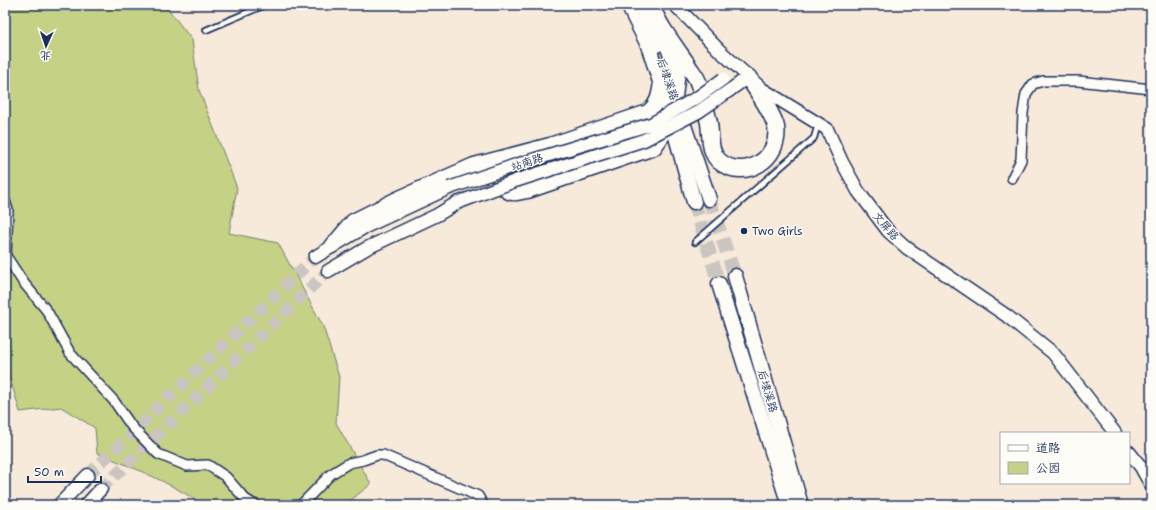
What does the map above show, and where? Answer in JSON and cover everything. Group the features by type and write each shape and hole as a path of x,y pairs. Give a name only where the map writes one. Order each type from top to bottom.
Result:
{"highway":[{"path":"650,5 661,26 698,81 709,122 712,148 718,160 734,169 754,167 770,154 775,141 776,127 773,120 759,94 743,72"},
{"path":"661,26 677,71 674,97"}],"main road":[{"path":"628,5 648,45 661,83 694,202"},
{"name":"后埭溪路","path":"640,5 648,19 709,199"},
{"name":"文屏路","path":"676,5 719,50 762,89 827,129 842,162 858,191 888,231 906,248 1007,316 1053,353 1114,432"},
{"name":"站南路","path":"315,257 363,228 449,188 516,165 651,124 698,97 724,79 743,72"},
{"name":"站南路","path":"328,271 367,248 437,215 457,203 515,181 644,140 698,112 730,90 743,72"},
{"path":"332,246 353,221 395,200 474,165 550,145 648,112 654,107 659,96 661,83"},
{"path":"523,152 502,164 499,169 498,176 501,184 506,190 512,193 528,191 654,148 668,128"},
{"name":"后埭溪路","path":"735,276 801,505"},
{"name":"后埭溪路","path":"719,284 789,505"},
{"path":"1130,453 1141,467 1151,485"},
{"path":"59,505 88,475"},
{"path":"86,505 101,489"}],"street":[{"path":"1012,178 1021,160 1023,113 1026,94 1033,84 1043,81 1078,81 1151,89"},
{"path":"5,201 8,210 6,256 23,282 47,311 70,353 114,401 132,427 158,454 187,466 208,465 226,477 245,499 255,505"},
{"path":"301,505 331,474 349,463 377,455 383,455 478,496 484,505"}],"lane":[{"path":"206,30 265,5"},
{"path":"695,242 814,138 818,124"}],"green space":[{"path":"5,5 165,5 192,40 199,90 237,188 229,233 278,243 323,326 339,377 336,423 371,484 345,505 203,505 165,482 97,453 95,428 61,407 20,412 5,361"}],"tunnel":[{"path":"5,7 9,5"},
{"path":"709,199 735,276"},
{"path":"694,202 719,284"},
{"path":"88,475 315,257"},
{"path":"101,489 328,271"}],"place":[{"name":"Two Girls","path":"744,231"}]}
